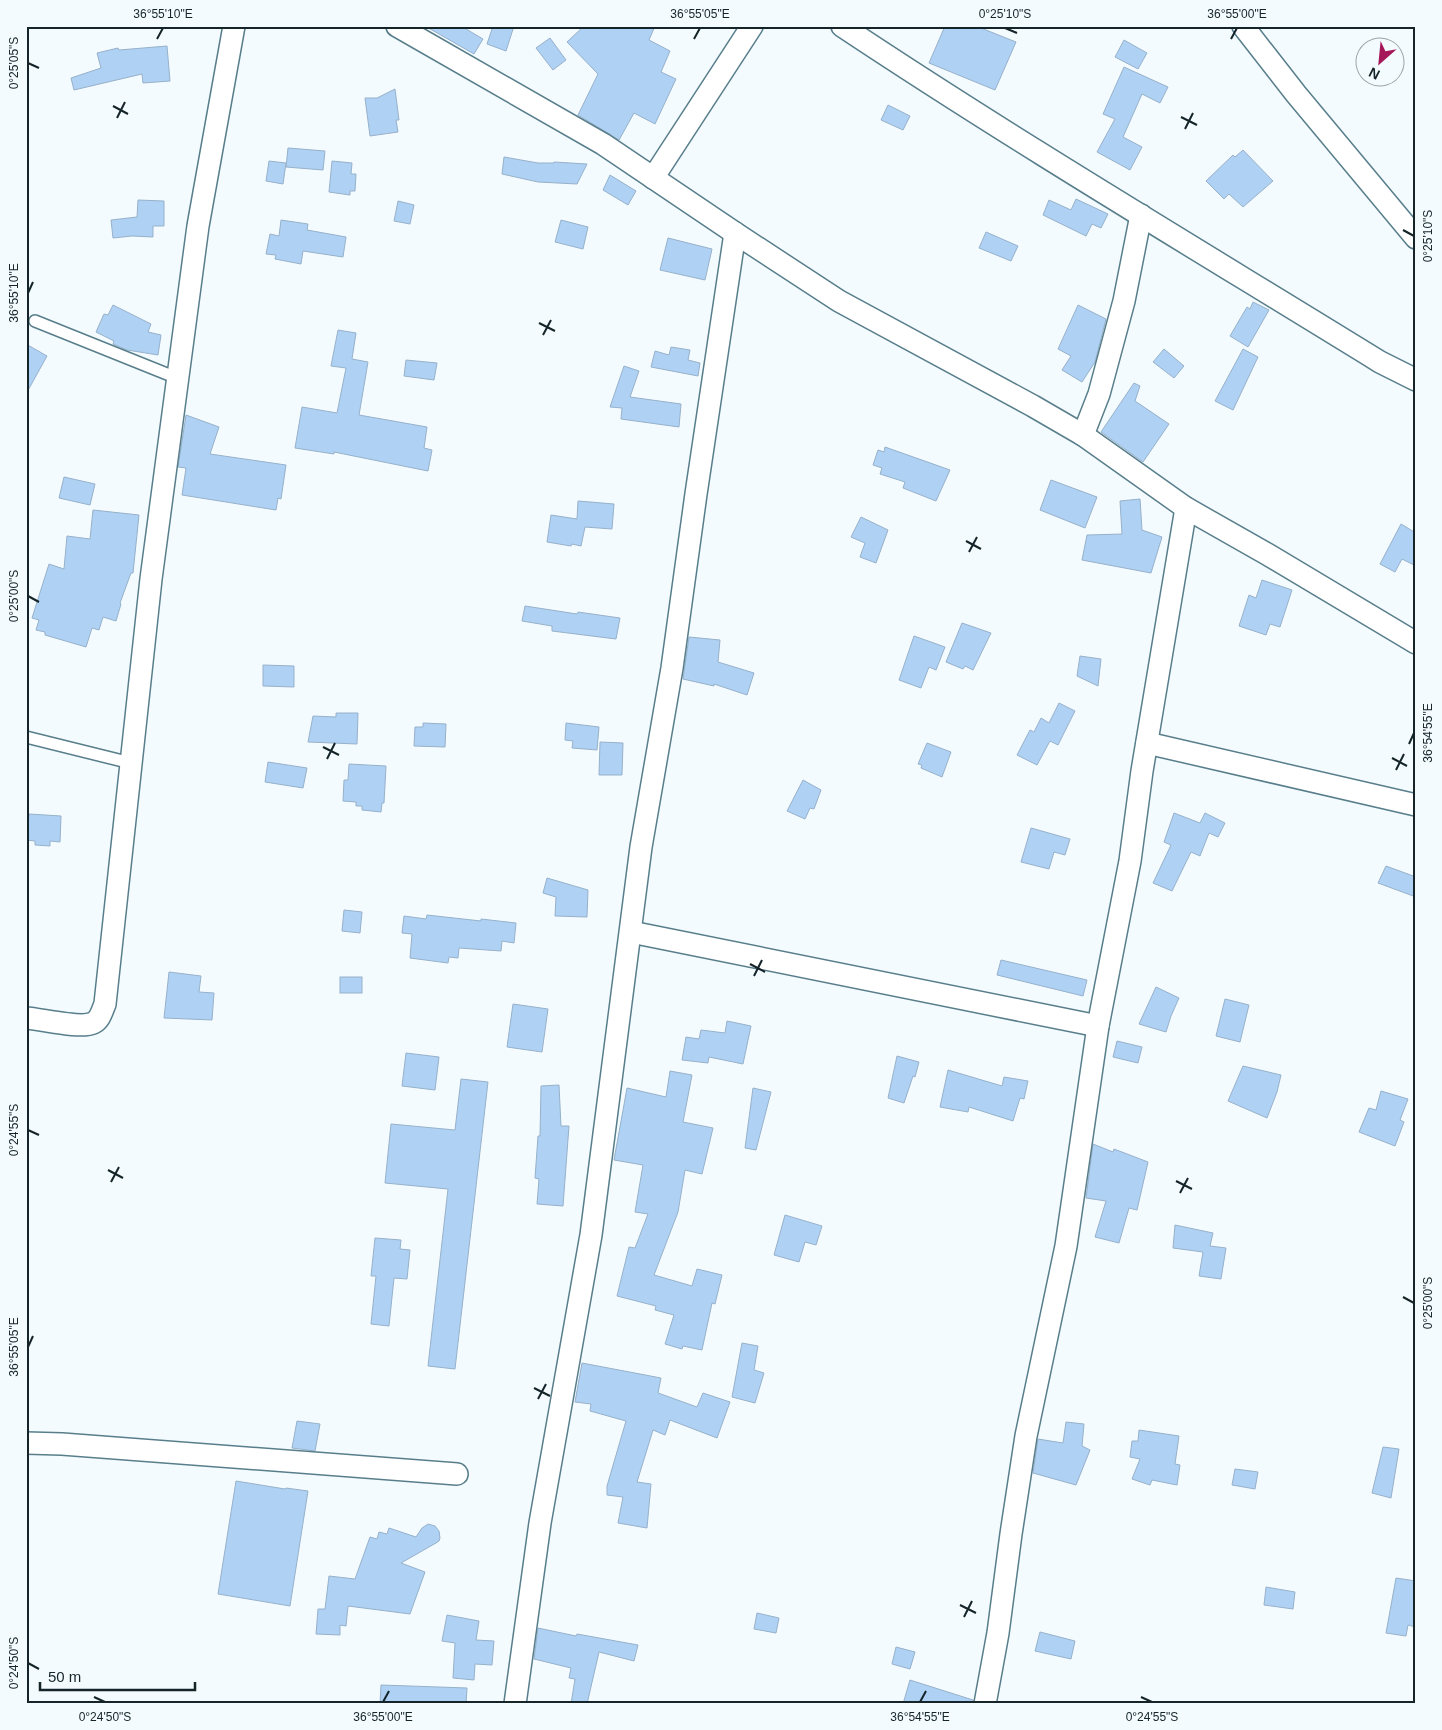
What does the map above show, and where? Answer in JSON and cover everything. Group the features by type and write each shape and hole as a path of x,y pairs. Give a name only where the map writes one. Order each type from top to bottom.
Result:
{"street":[{"path":"26,1018 84,1026 94,1023 101,1016 105,1004 150,579 198,226 234,26"},
{"path":"397,26 603,144 839,301 1083,435 1186,508 1416,643"},
{"path":"653,178 752,26"},
{"path":"842,26 907,69 1141,215 1380,362 1416,380"},
{"path":"1243,26 1296,94 1416,238"},
{"path":"1083,435 1099,394 1124,301 1141,215"},
{"path":"515,1704 540,1523 591,1235 641,847 672,668 735,233"},
{"path":"985,1704 998,1633 1026,1436 1066,1246 1098,1026 1130,861 1147,743 1186,508"},
{"path":"1147,743 1416,805"},
{"path":"631,932 1098,1026"},
{"path":"26,1443 62,1444 456,1474"}],"lane":[{"path":"35,321 177,378"},
{"path":"26,737 131,763"}],"building":[{"path":"425,26 461,26 483,39 474,54"},
{"path":"493,26 514,26 506,51 487,44"},
{"path":"584,26 655,26 649,40 670,51 661,72 676,79 655,124 634,113 619,140 578,115 598,74 567,42"},
{"path":"945,26 976,26 1016,42 995,90 929,63"},
{"path":"550,38 566,60 553,70 536,48"},
{"path":"1124,40 1147,53 1138,69 1115,57"},
{"path":"167,46 170,81 143,83 142,74 74,90 71,78 101,68 97,53 118,48 119,50"},
{"path":"1124,67 1168,87 1160,103 1142,94 1123,137 1142,147 1130,170 1097,152 1115,119 1103,114"},
{"path":"395,89 399,120 396,120 398,132 370,136 365,98 377,98"},
{"path":"888,105 910,116 903,130 881,120"},
{"path":"288,148 325,151 323,170 286,167"},
{"path":"1243,150 1273,181 1243,207 1229,194 1224,199 1206,181 1233,155 1235,157"},
{"path":"504,157 538,163 587,164 577,184 538,182 502,174"},
{"path":"269,161 286,163 283,184 266,181"},
{"path":"332,161 352,163 351,174 356,174 355,191 350,191 350,195 329,192"},
{"path":"610,175 636,191 628,205 603,190"},
{"path":"1076,199 1108,214 1101,228 1092,224 1086,236 1043,215 1049,200 1071,210"},
{"path":"138,200 164,201 164,226 153,226 153,237 132,236 113,238 111,220 137,217"},
{"path":"398,201 414,205 410,224 394,221"},
{"path":"281,220 308,224 307,230 346,237 343,257 303,251 301,264 275,259 276,255 266,254 270,234 279,236"},
{"path":"561,220 588,227 583,249 555,242"},
{"path":"986,232 1018,246 1011,261 979,248"},
{"path":"668,238 712,249 705,280 660,270"},
{"path":"1253,302 1269,310 1248,347 1230,336 1247,307 1250,309"},
{"path":"113,305 151,324 148,332 161,335 158,355 127,350 113,344 114,341 96,332 104,314 108,315"},
{"path":"1078,305 1106,319 1095,362 1082,382 1062,370 1071,356 1058,349"},
{"path":"338,330 356,333 352,359 368,362 359,415 427,427 424,448 432,450 428,471 334,452 334,454 295,448 302,407 337,413 346,368 331,366"},
{"path":"26,344 47,356 26,394"},
{"path":"671,347 690,350 688,360 700,363 698,376 651,367 655,351 669,355"},
{"path":"1164,349 1184,366 1174,378 1153,362"},
{"path":"1243,349 1258,357 1233,410 1215,401"},
{"path":"406,360 437,363 434,380 404,376"},
{"path":"624,366 639,371 630,397 681,404 679,427 621,419 622,408 610,407"},
{"path":"1134,383 1140,386 1135,401 1169,424 1143,462 1101,432"},
{"path":"186,415 219,427 210,454 286,465 281,499 278,498 276,510 182,495 186,468 178,467"},
{"path":"885,447 950,470 936,501 903,488 905,482 880,474 882,468 873,465 878,450 884,452"},
{"path":"64,477 95,484 90,505 59,498"},
{"path":"1051,480 1097,497 1085,528 1040,510"},
{"path":"1140,499 1142,530 1162,537 1151,573 1082,560 1087,535 1122,534 1120,501"},
{"path":"578,501 614,504 612,529 585,527 581,546 547,542 551,515 577,519"},
{"path":"93,510 139,515 133,573 131,573 120,603 116,621 103,617 99,630 92,628 86,647 45,635 45,632 36,630 39,620 32,618 49,564 64,569 67,536 90,539"},
{"path":"861,517 888,530 876,563 860,557 865,543 851,537"},
{"path":"1401,524 1416,533 1416,566 1402,559 1395,572 1380,564"},
{"path":"1262,580 1292,590 1280,627 1270,624 1266,635 1239,626 1249,595 1256,598"},
{"path":"525,606 620,618 616,639 552,631 552,626 522,621"},
{"path":"962,623 991,633 973,670 965,666 963,669 946,662"},
{"path":"914,636 945,647 936,670 929,667 921,688 899,680"},
{"path":"689,637 720,640 718,662 754,673 747,695 714,684 714,686 683,679"},
{"path":"1080,656 1101,659 1098,686 1077,676"},
{"path":"263,665 294,666 294,687 263,686"},
{"path":"1059,703 1075,711 1058,745 1050,741 1037,765 1017,755 1030,730 1034,732 1041,718 1049,723"},
{"path":"336,713 358,713 357,744 308,742 313,716 336,717"},
{"path":"423,723 446,724 445,747 414,746 415,727 423,727"},
{"path":"566,723 599,727 597,750 572,748 573,741 565,740"},
{"path":"600,742 623,743 622,775 599,775"},
{"path":"927,743 951,752 942,777 921,768 922,765 918,764"},
{"path":"268,762 307,768 303,788 265,782"},
{"path":"349,764 386,766 384,803 382,803 381,812 362,810 362,806 356,806 356,802 343,801 344,780 348,780"},
{"path":"803,780 821,790 814,809 810,808 805,819 787,811"},
{"path":"1174,813 1200,823 1205,813 1225,823 1218,837 1209,833 1200,856 1191,852 1172,891 1153,883 1171,845 1164,842"},
{"path":"29,814 61,816 60,842 50,841 50,846 35,845 35,841 26,840 26,824 28,824"},
{"path":"1031,828 1070,839 1065,855 1054,852 1049,869 1021,862"},
{"path":"1386,866 1416,877 1416,897 1378,883"},
{"path":"547,878 588,890 587,917 555,916 556,897 543,893"},
{"path":"344,910 362,912 360,933 342,931"},
{"path":"427,915 516,923 514,943 502,941 501,951 459,948 458,958 449,957 448,963 410,958 412,934 402,933 404,916 426,919"},
{"path":"1001,960 1087,980 1083,996 997,975"},
{"path":"169,972 201,976 199,992 214,993 212,1020 164,1018"},
{"path":"340,977 362,977 362,993 340,993"},
{"path":"1156,987 1179,998 1166,1032 1139,1024"},
{"path":"1225,999 1249,1005 1240,1042 1216,1036"},
{"path":"513,1004 548,1009 542,1052 507,1047"},
{"path":"727,1021 751,1026 743,1064 709,1057 708,1063 682,1060 686,1037 699,1039 701,1030 725,1033"},
{"path":"1117,1041 1142,1047 1138,1063 1113,1057"},
{"path":"406,1053 439,1057 435,1090 402,1086"},
{"path":"897,1056 919,1062 904,1103 888,1098"},
{"path":"1243,1066 1281,1075 1267,1118 1228,1101"},
{"path":"948,1070 1002,1086 1004,1077 1028,1081 1024,1099 1020,1098 1013,1121 969,1107 968,1112 940,1107"},
{"path":"670,1071 692,1075 683,1122 713,1128 702,1174 685,1170 678,1212 654,1275 692,1286 697,1269 722,1275 715,1304 712,1303 702,1350 683,1346 682,1349 665,1344 674,1315 655,1310 656,1306 617,1296 629,1247 635,1248 648,1214 635,1212 643,1165 614,1160 627,1088 666,1097"},
{"path":"461,1079 488,1082 455,1369 428,1366 448,1189 385,1183 391,1124 455,1130"},
{"path":"559,1085 561,1126 569,1126 563,1206 537,1204 539,1179 535,1178 538,1136 540,1136 541,1086"},
{"path":"753,1088 771,1092 756,1150 745,1148"},
{"path":"1381,1091 1408,1099 1400,1120 1404,1122 1395,1146 1359,1132 1369,1108 1376,1110"},
{"path":"1093,1144 1113,1152 1114,1149 1148,1162 1137,1210 1129,1208 1119,1243 1095,1237 1106,1201 1086,1198"},
{"path":"785,1215 822,1226 816,1245 805,1242 799,1262 774,1255"},
{"path":"1175,1225 1213,1233 1210,1246 1226,1248 1221,1279 1199,1276 1203,1252 1173,1248"},
{"path":"375,1238 401,1240 400,1249 410,1250 407,1279 394,1278 389,1326 371,1324 376,1276 371,1276"},
{"path":"742,1343 758,1346 754,1370 764,1373 755,1403 732,1397"},
{"path":"582,1363 661,1378 658,1393 697,1407 703,1393 730,1402 717,1438 670,1420 665,1435 653,1430 637,1482 651,1484 647,1528 618,1523 623,1497 607,1495 607,1486 626,1421 590,1411 591,1404 575,1402"},
{"path":"297,1421 320,1424 315,1451 292,1448"},
{"path":"1066,1422 1084,1424 1082,1446 1090,1450 1076,1485 1033,1473 1038,1439 1063,1443"},
{"path":"1139,1430 1179,1436 1175,1464 1180,1465 1177,1485 1152,1480 1150,1485 1132,1479 1140,1459 1130,1457 1132,1441 1138,1441"},
{"path":"1383,1447 1399,1449 1391,1498 1372,1493"},
{"path":"1235,1469 1258,1472 1255,1489 1232,1485"},
{"path":"236,1481 308,1491 290,1606 218,1594"},
{"path":"428,1524 435,1526 439,1531 439,1541 401,1563 425,1572 410,1614 348,1606 346,1626 340,1625 340,1635 316,1634 318,1609 325,1609 329,1576 355,1579 370,1537 377,1539 379,1532 387,1534 389,1528 416,1537 422,1528"},
{"path":"1396,1578 1416,1581 1416,1627 1408,1625 1406,1636 1386,1633"},
{"path":"1266,1587 1295,1592 1293,1609 1264,1605"},
{"path":"757,1613 779,1618 776,1633 754,1629"},
{"path":"447,1615 479,1621 476,1640 494,1641 492,1665 475,1664 474,1680 453,1678 455,1643 442,1641"},
{"path":"538,1628 576,1636 577,1634 638,1645 634,1661 599,1652 587,1704 571,1704 575,1679 569,1678 571,1668 534,1659"},
{"path":"1040,1632 1075,1641 1071,1659 1035,1651"},
{"path":"896,1647 915,1652 910,1669 892,1664"},
{"path":"910,1680 973,1700 973,1704 903,1704"},
{"path":"381,1685 467,1688 466,1704 380,1704"}]}
